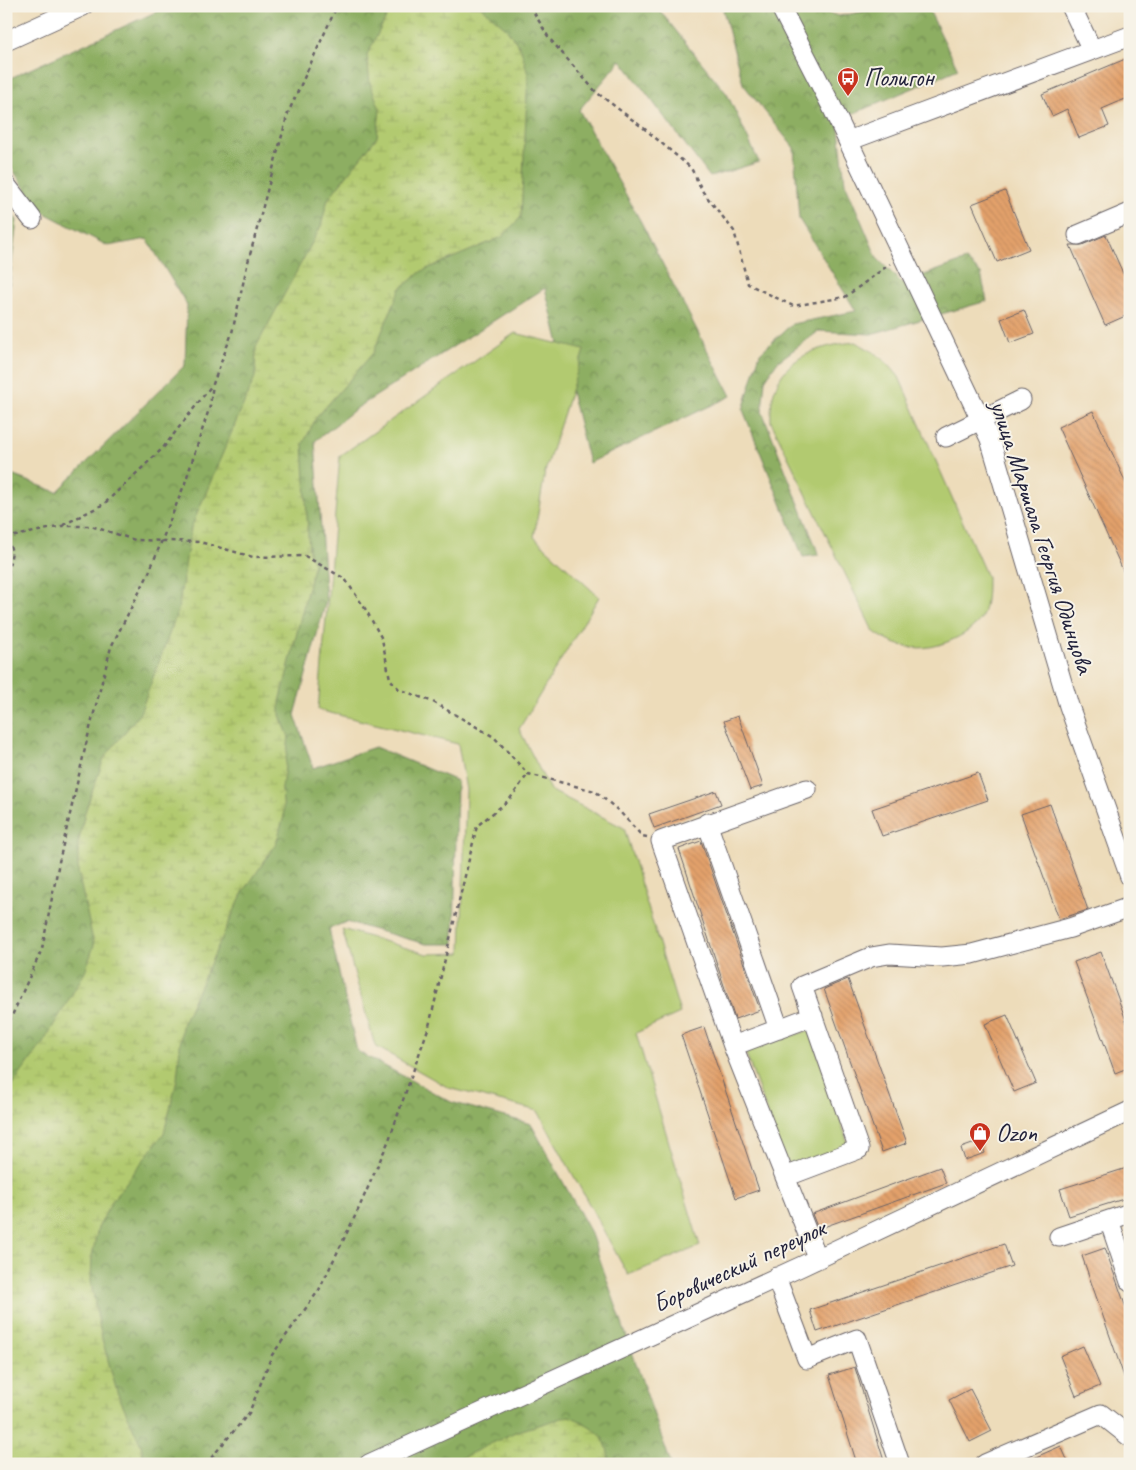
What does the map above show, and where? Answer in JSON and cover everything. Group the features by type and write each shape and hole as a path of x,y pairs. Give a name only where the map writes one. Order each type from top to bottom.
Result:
{"street":[{"path":"6,41 83,6"},
{"name":"улица Маршала Георгия Одинцова","path":"780,6 848,141 982,419 990,439 1069,706 1130,876"},
{"path":"1071,6 1092,50"},
{"path":"848,141 1130,36"},
{"path":"6,185 32,219"},
{"path":"1078,235 1130,213"},
{"path":"946,437 1021,400"},
{"path":"807,789 707,823 661,841 733,1046 817,1257"},
{"path":"707,823 779,1029"},
{"path":"785,1177 859,1149 802,986 848,965 889,954 942,957 972,954 1070,928 1130,908"},
{"path":"733,1046 813,1016"},
{"name":"Боровический переулок","path":"369,1464 776,1278 1130,1111"},
{"path":"1058,1237 1130,1213"},
{"path":"1109,1220 1130,1282"},
{"path":"776,1278 807,1359 857,1338 900,1464"},
{"path":"985,1464 1101,1414 1130,1437"}],"path":[{"path":"6,1029 42,949 86,740 111,647 148,575 185,483 210,406 213,384 232,333 247,266 288,113 337,6"},
{"path":"530,6 549,38 596,92 646,130 691,168 702,192 734,231 748,284 793,306 845,297 902,254"},
{"path":"62,526 104,504 163,448 213,384"},
{"path":"6,580 12,552 7,538 62,526 91,526 135,540 200,542 253,557 305,556 345,579 366,610 382,639 390,679 400,689 433,702 494,737 528,774 595,791 620,812 642,836 661,841"},
{"path":"206,1464 249,1412 272,1355 319,1290 358,1210 389,1140 429,1026 477,826 509,800 528,774"}],"green space":[{"path":"169,6 656,6 727,94 759,162 710,177 621,60 579,110 641,222 731,396 589,463 545,288 357,408 315,441 326,601 295,715 313,768 375,747 457,781 454,944 426,944 346,922 329,929 357,1051 451,1102 531,1124 590,1231 671,1464 6,1464 6,473 57,492 185,365 187,305 147,239 108,246 39,210 6,159 6,80"},
{"path":"392,6 480,6 506,28 521,49 528,75 521,217 502,237 422,271 400,289 373,353 316,418 303,444 309,553 314,563 280,702 280,715 289,737 282,788 284,816 276,844 242,894 182,1025 177,1080 164,1133 112,1201 98,1228 92,1256 91,1283 102,1339 117,1392 141,1445 144,1464 6,1464 6,1094 43,1043 85,972 94,945 78,872 78,844 85,812 104,758 140,713 178,610 191,528 255,377 256,347 321,226 328,199 377,137 380,109 370,84 367,55"},
{"path":"728,6 802,6 839,16 895,6 927,6 958,69 838,120 845,183 877,258 902,283 966,260 981,274 987,301 871,334 819,331 777,362 765,380 762,411 819,555 803,557 743,410 760,353 792,324 856,311 799,219 794,148 743,84 723,10"},
{"path":"6,207 17,220 6,313"},
{"path":"515,333 584,350 545,472 534,537 599,597 519,729 550,790 624,828 680,1013 636,1033 700,1246 628,1275 538,1111 449,1088 375,1046 342,929 427,954 461,953 466,790 458,744 318,710 340,456"},
{"path":"855,342 879,356 899,377 987,577 986,602 980,619 963,634 945,643 924,648 913,648 893,643 873,631 771,422 772,403 776,387 783,373 793,363 820,349"},
{"path":"810,1030 849,1146 788,1171 745,1051"},
{"path":"569,1416 592,1428 603,1439 609,1464 449,1464 515,1432"}],"building":[{"path":"1130,57 1130,97 1102,109 1109,126 1079,138 1067,109 1052,116 1042,94"},
{"path":"1005,191 1029,249 997,262 972,204"},
{"path":"1106,235 1130,289 1130,314 1105,325 1070,245 1082,245"},
{"path":"1024,310 1034,334 1010,343 1001,319"},
{"path":"1093,411 1130,492 1130,586 1058,427"},
{"path":"738,716 763,786 750,790 724,721"},
{"path":"978,773 988,800 882,836 872,809"},
{"path":"716,791 721,804 654,828 649,814"},
{"path":"1050,804 1088,910 1059,919 1021,814"},
{"path":"701,841 760,1010 735,1019 679,849"},
{"path":"1101,952 1130,1031 1130,1067 1115,1073 1074,962"},
{"path":"848,979 907,1143 882,1152 824,989"},
{"path":"1007,1015 1036,1083 1014,1092 985,1024"},
{"path":"704,1027 759,1190 736,1198 681,1035"},
{"path":"981,1141 985,1153 965,1160 961,1148"},
{"path":"940,1167 946,1183 818,1229 812,1214"},
{"path":"1130,1167 1130,1197 1069,1216 1060,1189"},
{"path":"1004,1244 1012,1266 817,1332 810,1310"},
{"path":"1105,1248 1130,1319 1130,1388 1128,1388 1082,1256"},
{"path":"1083,1346 1100,1386 1076,1396 1060,1356"},
{"path":"855,1367 885,1464 857,1464 829,1375"},
{"path":"970,1389 992,1431 970,1442 949,1400"},
{"path":"1061,1446 1069,1464 1020,1464"}],"place":[{"name":"Полигон","path":"848,97"},
{"name":"Ozon","path":"980,1152"}]}
